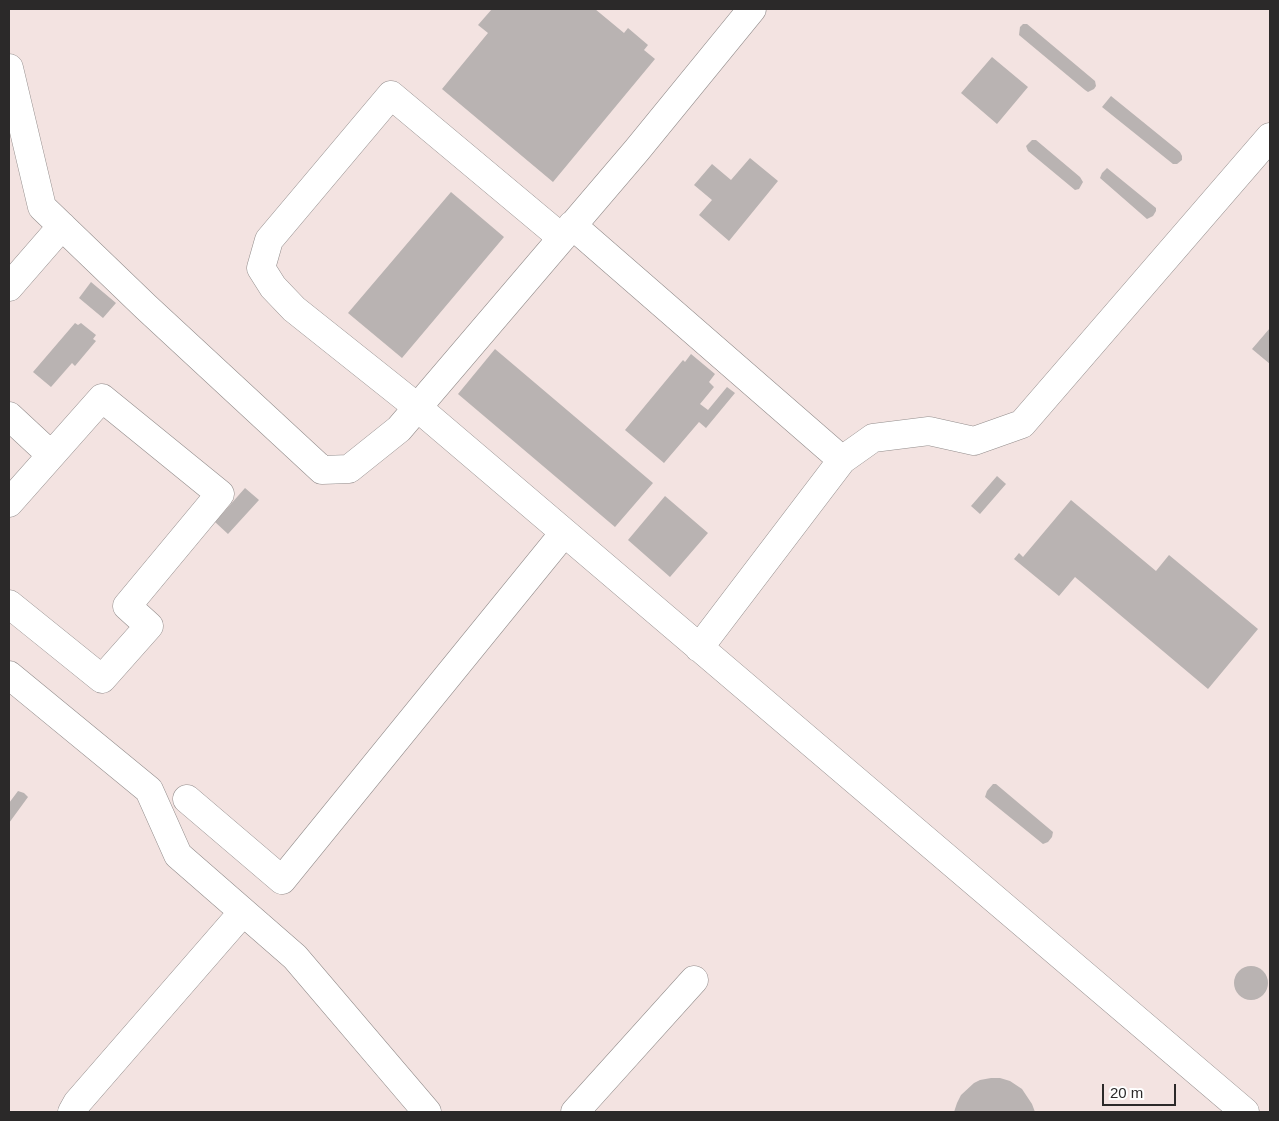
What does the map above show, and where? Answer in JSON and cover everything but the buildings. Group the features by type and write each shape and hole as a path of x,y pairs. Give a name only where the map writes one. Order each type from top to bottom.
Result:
{"lane":[{"path":"9,68 42,207 146,307 322,470 349,469 398,429 637,150 752,9"},
{"path":"842,460 567,232 391,94 269,240 261,268 273,287 294,309 417,407 1245,1112"},
{"path":"699,648 842,460 873,438 929,431 974,441 1022,424 1270,137"},
{"path":"9,287 62,226"},
{"path":"9,503 102,398 220,494 127,606 149,626 102,679 9,604"},
{"path":"9,416 51,455"},
{"path":"187,798 282,880 564,533"},
{"path":"9,675 149,790 178,855 295,957 427,1112"},
{"path":"72,1112 77,1103 243,912"},
{"path":"575,1112 694,980"}],"shaded area":[{"path":"9,9 1270,9 1270,1112 9,1112"}]}
